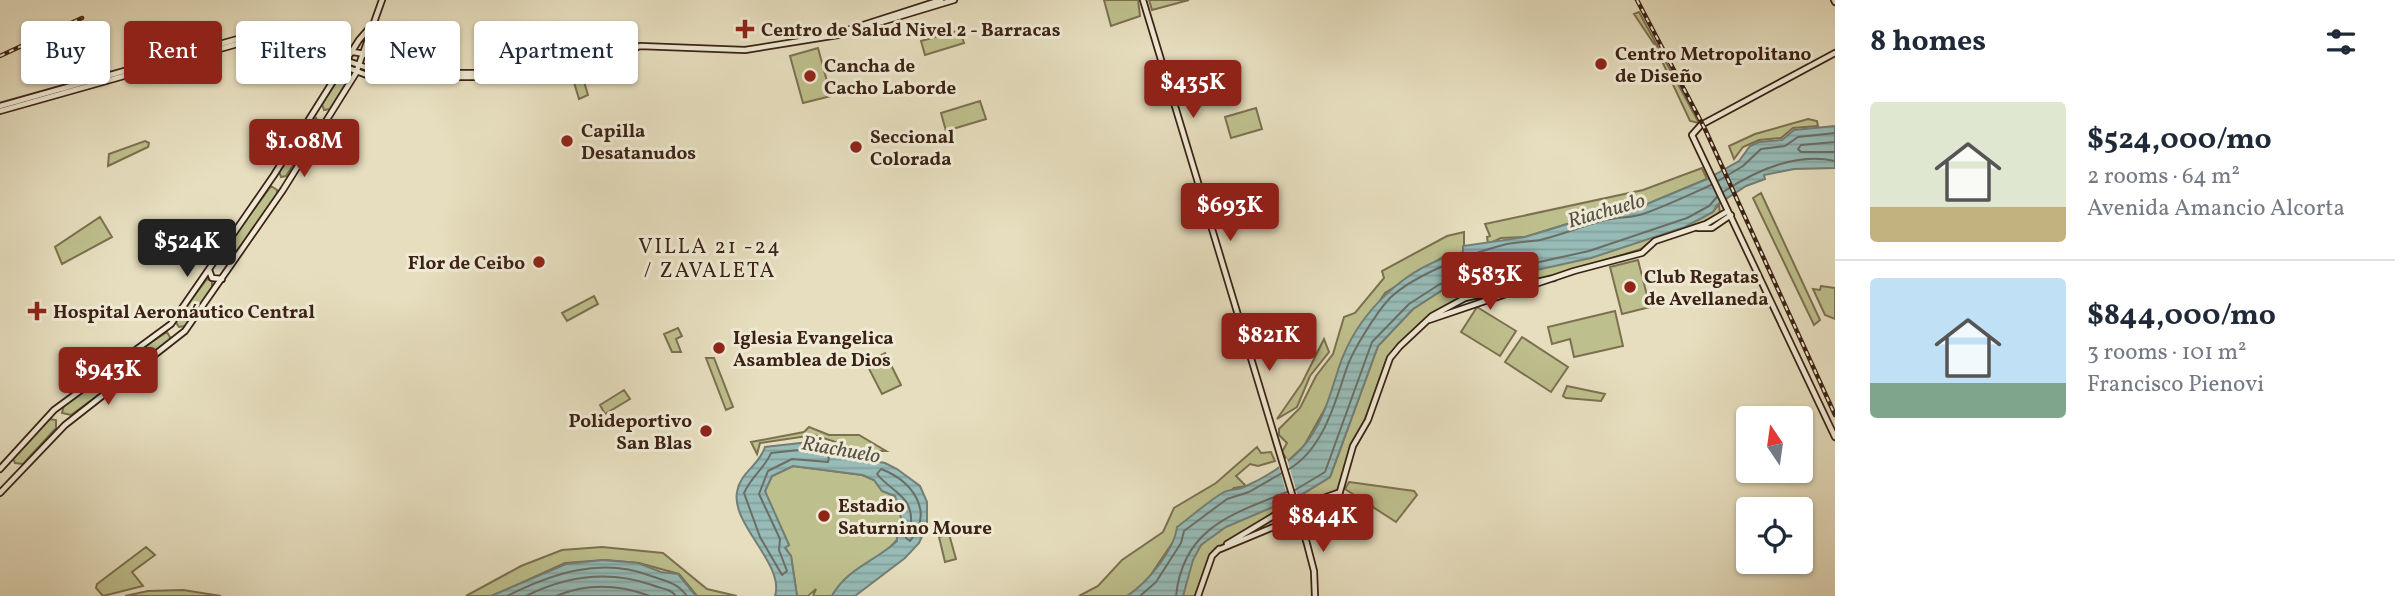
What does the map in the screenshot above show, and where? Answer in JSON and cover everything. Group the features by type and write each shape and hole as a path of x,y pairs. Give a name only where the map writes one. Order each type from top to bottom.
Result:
{"main road":[{"path":"375,21 382,0"},
{"path":"831,35 941,0"},
{"path":"460,73 557,73 649,42 737,51 831,35 954,0"},
{"path":"1143,0 1294,500 1314,570 1315,596"},
{"path":"0,493 65,425 179,338 283,190 357,70 365,54 352,51 365,34"},
{"path":"0,109 236,44"},
{"path":"351,68 388,78 560,77 632,48 664,45"},
{"path":"1835,53 1701,125 1693,131 1692,140 1835,437"},
{"path":"357,70 365,71"},
{"path":"0,469 54,410 170,324 274,176 331,84"},
{"path":"1428,321 1554,278 1642,253 1655,240 1695,227 1707,226 1729,213"},
{"path":"209,269 212,278 222,279"},
{"path":"1218,550 1338,497 1353,446 1368,420 1391,358 1428,321 1469,296 1554,278"},
{"path":"1198,596 1212,556 1218,550 1265,520 1298,514 1316,500 1341,491"},
{"path":"1316,500 1319,506"},
{"path":"1272,517 1276,525"},
{"path":"1265,520 1269,528"}],"green space":[{"path":"1104,0 1138,0 1140,16 1111,26"},
{"path":"1149,0 1189,0 1152,10"},
{"path":"1639,12 1699,123 1690,121 1654,44 1634,14"},
{"path":"960,30 964,43 925,55 921,41"},
{"name":"Cancha de Cacho Laborde","path":"818,48 831,96 803,103 790,56"},
{"path":"335,84 345,84 330,109 324,110 322,104"},
{"path":"574,84 585,84 588,95 579,99"},
{"path":"980,101 986,119 946,131 941,113"},
{"path":"1256,108 1262,129 1231,138 1225,117"},
{"path":"316,118 319,124 307,143 302,144 299,138"},
{"path":"1808,119 1817,121 1818,126 1793,128 1781,138 1759,140 1743,147 1734,159 1729,146 1755,134"},
{"path":"145,141 149,143 148,147 108,166 109,154"},
{"path":"295,149 300,155 286,176 281,177 279,171"},
{"path":"1702,168 1707,179 1640,207 1606,212 1525,237 1501,238 1488,244 1487,237 1490,236 1485,224 1643,190"},
{"path":"271,186 277,190 277,195 238,250 232,252 228,245"},
{"path":"1761,193 1820,320 1814,325 1753,198"},
{"path":"1719,204 1720,215 1659,237 1641,249 1554,276 1472,293 1420,323 1387,358 1364,422 1350,447 1339,489 1301,507 1298,497 1330,477 1378,346 1413,309 1441,291 1684,225 1713,212"},
{"path":"100,217 112,237 62,264 55,247"},
{"path":"1464,232 1464,252 1443,257 1385,293 1353,341 1340,366 1332,396 1304,446 1288,461 1282,452 1287,443 1279,435 1279,429 1300,408 1316,376 1333,354 1344,317 1355,313 1384,278 1382,271 1447,236"},
{"name":"Club Regatas de Avellaneda","path":"1638,260 1650,307 1622,314 1610,267"},
{"path":"207,279 212,281 212,288 186,326 179,327 175,321"},
{"path":"1821,286 1835,288 1835,319 1825,315 1813,289 1820,290"},
{"path":"594,296 598,304 567,321 562,313"},
{"path":"1477,307 1516,331 1500,356 1461,332"},
{"path":"1615,311 1623,346 1574,357 1570,339 1552,344 1548,327"},
{"path":"678,328 682,336 676,339 681,352 672,352 664,334"},
{"path":"167,332 171,339 141,363 135,361 136,352"},
{"path":"1522,337 1568,367 1551,392 1505,362"},
{"path":"1324,339 1329,352 1310,376 1297,407 1277,419 1302,383"},
{"path":"885,353 901,385 882,394 866,363"},
{"path":"706,358 714,358 733,407 726,410"},
{"path":"123,363 129,370 126,375 71,415 62,413 64,405"},
{"path":"1567,386 1605,394 1601,401 1566,398 1563,396"},
{"path":"624,390 630,399 605,414 600,405"},
{"path":"49,419 56,420 56,428 23,464 15,463 13,458"},
{"path":"809,427 829,435 859,435 886,451 863,451 814,435 760,443 757,454 751,442 804,432"},
{"path":"1257,447 1261,453 1271,452 1275,461 1258,466 1250,464 1236,476 1246,486 1234,488 1175,539 1144,585 1127,596 1079,596 1098,586 1122,560 1163,532 1174,508 1216,483"},
{"path":"793,466 862,475 874,480 882,491 895,496 902,515 902,530 895,542 842,583 832,596 813,596 816,589 808,596 797,596 791,556 785,547 789,545 767,498 765,491 772,476"},
{"path":"1349,482 1414,491 1417,495 1396,522 1345,489"},
{"path":"1336,494 1305,514 1218,550 1259,523 1212,552 1195,596 1183,596 1189,569 1197,550 1219,530 1288,500 1291,511 1277,512 1264,520 1294,512"},
{"path":"949,534 956,559 945,562 939,537"},
{"path":"146,547 155,555 132,572 143,586 103,596 96,588 97,584"},
{"path":"602,547 663,553 707,589 737,596 697,596 679,574 639,563 605,560 565,563 492,596 466,596 521,566 562,550"},
{"path":"183,590 221,596 125,596 148,591"}],"water":[{"name":"Riachuelo","path":"1835,126 1835,168 1794,169 1764,175 1765,179 1746,186 1717,205 1713,212 1685,227 1591,258 1441,291 1413,309 1378,346 1330,477 1299,496 1226,527 1201,545 1193,560 1183,596 1127,596 1158,566 1171,546 1177,527 1224,492 1259,480 1282,466 1301,449 1320,421 1347,347 1358,328 1371,310 1404,280 1442,259 1463,253 1463,246 1525,237 1607,212 1640,207 1707,179 1739,161 1750,146 1759,142 1782,140 1794,130"},
{"name":"Riachuelo","path":"818,441 837,454 885,463 920,486 927,502 927,526 919,543 905,558 855,596 832,596 853,572 897,541 897,534 903,525 895,496 882,491 874,480 863,475 793,466 772,476 765,491 789,545 785,548 791,556 797,596 775,596 776,584 772,571 742,518 737,505 737,492 742,479 759,459 765,447"},
{"path":"603,560 638,563 661,572 678,574 696,596 491,596 566,564"}],"pier":[{"path":"1287,458 1299,500 1289,503 1278,463"}],"railway":[{"path":"1637,0 1705,129 1835,415"},
{"path":"0,56 82,18"}],"place":[{"name":"Centro de Salud Nivel 2 - Barracas","path":"745,29"},
{"name":"Centro Metropolitano de Diseño","path":"1601,64"},
{"name":"Cancha de Cacho Laborde","path":"810,76"},
{"name":"Capilla Desatanudos","path":"567,141"},
{"name":"Seccional Colorada","path":"856,147"},
{"name":"Flor de Ceibo","path":"539,262"},
{"name":"Club Regatas de Avellaneda","path":"1630,287"},
{"name":"Hospital Aeronáutico Central","path":"37,311"},
{"name":"Iglesia Evangelica Asamblea de Dios","path":"719,348"},
{"name":"Polideportivo San Blas","path":"706,431"},
{"name":"Estadio Saturnino Moure","path":"824,516"}],"district":[{"name":"VILLA 21 -24 / ZAVALETA","path":"710,258"}]}
